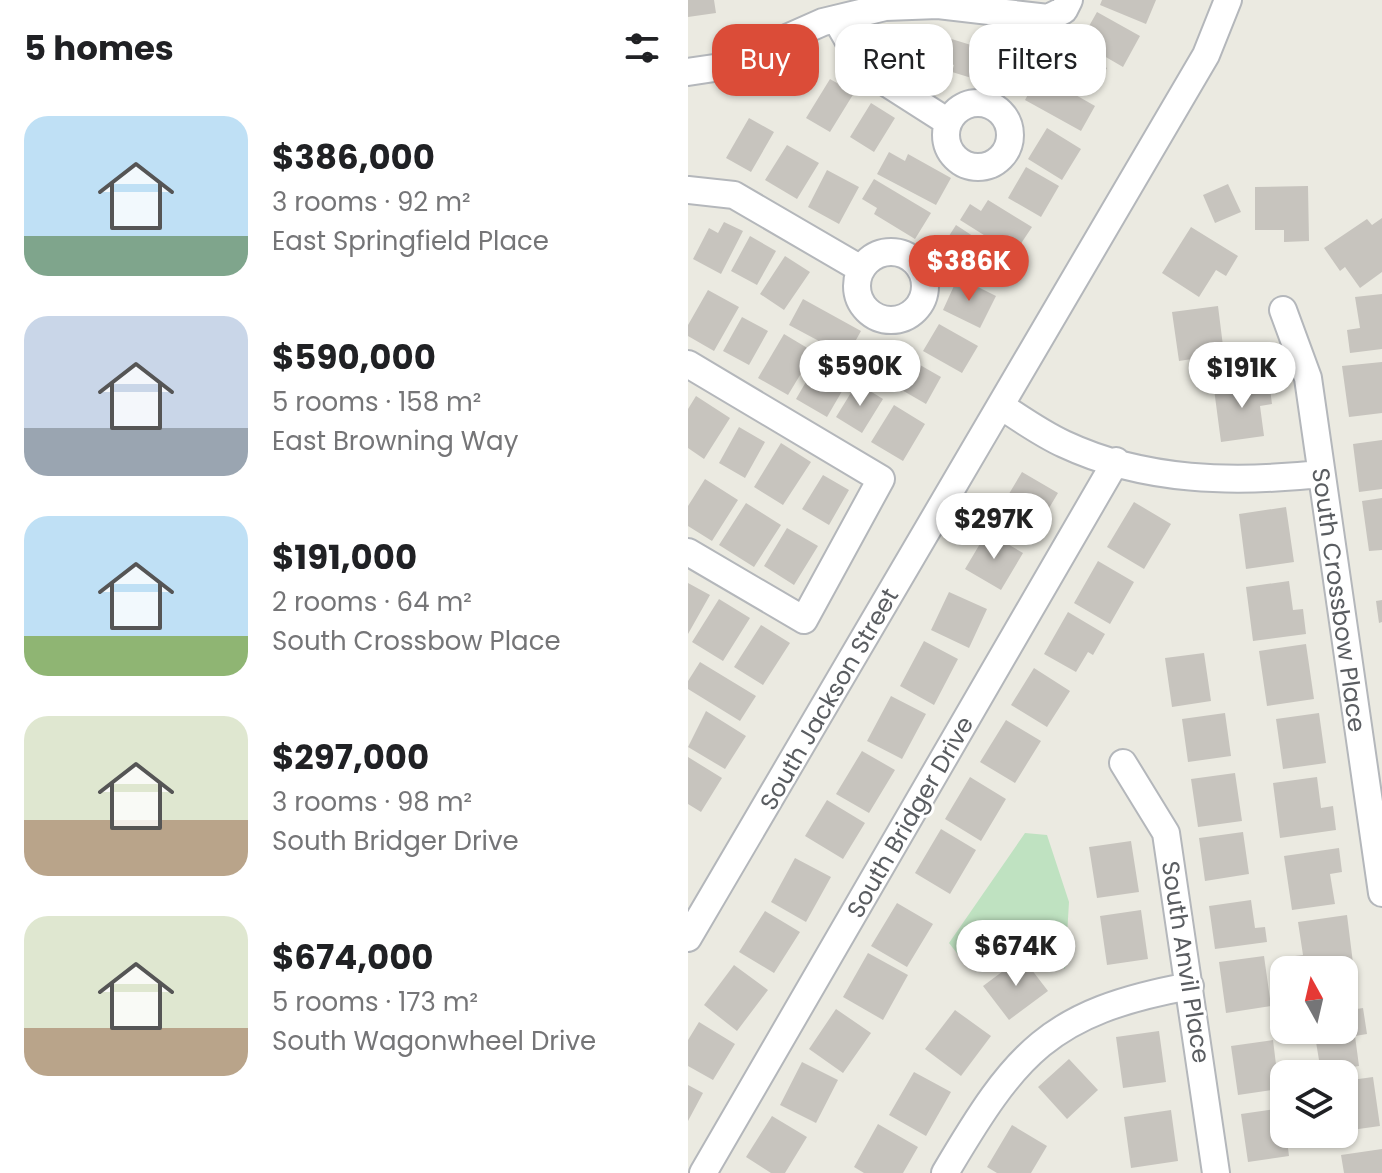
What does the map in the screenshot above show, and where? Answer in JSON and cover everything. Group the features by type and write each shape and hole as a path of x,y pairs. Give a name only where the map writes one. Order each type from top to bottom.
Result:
{"street":[{"path":"688,72 721,67 826,13 885,7 982,4 1048,18 1064,10 1069,0"},
{"name":"South Jackson Street","path":"688,938 1206,55 1228,0"},
{"path":"826,13 859,59 876,76 948,122"},
{"path":"688,190 734,195 861,269"},
{"name":"South Crossbow Place","path":"1283,310 1308,378 1382,893"},
{"path":"688,364 881,479 804,620 688,552"},
{"path":"1001,406 1062,444 1183,478 1253,481 1321,474"},
{"name":"South Bridger Drive","path":"703,1173 1116,461"},
{"name":"South Anvil Place","path":"1123,763 1166,833 1216,1173"},
{"path":"945,1173 1004,1080 1053,1034 1109,1005 1190,986"}],"green space":[{"path":"1025,833 1047,835 1069,902 1065,969 1020,934 967,966 949,943"}],"building":[{"path":"688,0 714,0 716,13 688,17"},
{"path":"1102,0 1156,0 1146,24 1100,5"},
{"path":"1097,12 1140,36 1123,67 1106,57 1106,24 1090,24"},
{"path":"953,39 969,44 969,77 953,72"},
{"path":"830,79 835,82 835,96 852,96 830,132 806,118"},
{"path":"1027,96 1078,96 1095,106 1081,131 1025,100"},
{"path":"871,103 895,118 874,152 850,137"},
{"path":"749,118 774,132 751,172 726,158"},
{"path":"1047,128 1081,149 1062,180 1028,159"},
{"path":"787,145 819,163 797,199 765,180"},
{"path":"889,152 905,161 908,154 951,178 936,205 877,174"},
{"path":"1026,167 1059,186 1041,217 1008,198"},
{"path":"827,170 859,187 839,224 808,207"},
{"path":"874,179 931,213 915,239 874,214 877,208 862,199"},
{"path":"1228,184 1241,212 1215,223 1203,195"},
{"path":"1308,186 1309,241 1284,242 1284,230 1255,230 1255,187"},
{"path":"988,200 1032,227 1014,254 960,220 970,204 981,211"},
{"path":"1382,218 1382,272 1360,288 1345,267 1340,271 1324,248 1367,219 1372,225"},
{"path":"724,222 743,231 721,274 693,259 709,228 718,233"},
{"path":"956,225 1011,261 995,286 940,250"},
{"path":"1191,227 1238,256 1226,276 1216,270 1199,297 1162,273"},
{"path":"750,236 776,251 757,285 731,271"},
{"path":"785,256 810,272 784,310 760,294"},
{"path":"958,277 996,296 980,328 943,310"},
{"path":"708,290 739,307 714,351 688,336 688,325"},
{"path":"1382,294 1382,349 1350,353 1347,330 1360,328 1355,297"},
{"path":"803,299 861,331 847,356 789,325"},
{"path":"1218,306 1224,354 1179,361 1172,312"},
{"path":"742,317 768,331 749,365 723,351"},
{"path":"939,324 978,346 962,373 923,351"},
{"path":"784,334 814,352 788,395 758,378"},
{"path":"885,345 941,377 926,404 869,371"},
{"path":"821,356 852,374 827,417 796,399"},
{"path":"1382,362 1382,413 1349,417 1342,366"},
{"path":"1269,381 1272,404 1260,406 1264,436 1221,442 1214,389"},
{"path":"857,383 883,399 862,433 836,417"},
{"path":"696,396 730,418 704,459 688,448 688,409"},
{"path":"894,405 925,424 903,461 871,442"},
{"path":"739,427 765,442 745,478 719,463"},
{"path":"1382,440 1382,489 1359,492 1353,444"},
{"path":"781,443 811,462 783,505 754,487"},
{"path":"1022,472 1058,493 1033,535 997,514"},
{"path":"823,475 849,490 829,525 802,509"},
{"path":"705,479 738,500 712,541 688,526 688,506"},
{"path":"1382,498 1382,550 1369,551 1362,501"},
{"path":"1134,502 1171,524 1144,569 1107,547"},
{"path":"746,503 781,525 754,567 719,545"},
{"path":"1286,507 1294,562 1246,569 1239,514"},
{"path":"787,528 818,546 794,585 764,566"},
{"path":"987,532 1023,553 1001,590 965,569"},
{"path":"1098,561 1134,582 1110,624 1074,603"},
{"path":"1289,581 1293,610 1303,609 1306,634 1253,641 1246,587"},
{"path":"688,583 710,595 688,634"},
{"path":"949,592 987,609 969,648 931,630"},
{"path":"719,599 750,618 723,661 692,642"},
{"path":"1382,600 1382,622 1379,623 1376,601"},
{"path":"1068,612 1105,634 1093,655 1088,652 1076,672 1044,654"},
{"path":"761,625 790,643 763,685 734,667"},
{"path":"924,641 958,659 934,705 900,686"},
{"path":"1306,644 1314,699 1267,706 1259,651"},
{"path":"1204,653 1211,701 1172,707 1165,658"},
{"path":"700,662 756,696 740,721 688,689 688,681"},
{"path":"1034,668 1070,691 1047,727 1011,705"},
{"path":"891,696 926,714 902,759 867,741"},
{"path":"706,711 746,736 725,769 688,747"},
{"path":"1225,713 1231,756 1188,762 1182,719"},
{"path":"1319,713 1326,763 1283,769 1276,719"},
{"path":"1006,720 1041,741 1015,783 980,762"},
{"path":"862,751 895,770 869,813 836,794"},
{"path":"688,757 722,778 701,812 688,804"},
{"path":"1235,773 1242,821 1198,827 1191,779"},
{"path":"970,777 1006,799 981,841 945,819"},
{"path":"1317,777 1321,808 1333,806 1336,830 1280,838 1273,783"},
{"path":"827,800 865,823 843,859 805,836"},
{"path":"941,829 976,850 950,894 915,873"},
{"path":"1243,832 1249,874 1205,881 1199,838"},
{"path":"1131,841 1139,892 1097,898 1089,847"},
{"path":"1339,848 1342,872 1330,874 1335,904 1292,910 1284,856"},
{"path":"795,858 831,877 806,922 771,902"},
{"path":"1251,900 1255,928 1265,927 1267,942 1215,949 1209,906"},
{"path":"897,903 933,924 907,967 871,946"},
{"path":"1141,910 1148,959 1107,965 1100,916"},
{"path":"765,911 800,932 774,973 739,952"},
{"path":"1347,915 1352,956 1295,956 1303,955 1298,922"},
{"path":"868,953 908,975 883,1020 843,997"},
{"path":"1264,956 1270,1006 1226,1013 1219,962"},
{"path":"1022,957 1048,991 1009,1020 983,986"},
{"path":"734,965 768,990 737,1031 704,1005"},
{"path":"1363,1008 1367,1034 1358,1036 1358,1009"},
{"path":"836,1009 871,1033 843,1073 809,1049"},
{"path":"955,1010 991,1036 961,1076 925,1049"},
{"path":"699,1022 735,1044 713,1080 688,1066 688,1040"},
{"path":"1159,1031 1166,1082 1123,1088 1116,1037"},
{"path":"1270,1040 1270,1044 1273,1044 1275,1060 1270,1060 1270,1090 1238,1095 1231,1046"},
{"path":"1316,1044 1356,1044 1359,1066 1358,1060 1319,1060"},
{"path":"1069,1059 1098,1090 1067,1119 1038,1087"},
{"path":"802,1062 838,1080 816,1123 780,1105"},
{"path":"914,1072 951,1092 926,1136 889,1115"},
{"path":"1373,1077 1380,1126 1358,1129 1358,1079"},
{"path":"688,1085 703,1093 688,1121"},
{"path":"1171,1110 1178,1161 1131,1168 1124,1117"},
{"path":"1270,1110 1270,1148 1288,1148 1289,1156 1248,1162 1241,1114"},
{"path":"772,1116 807,1137 785,1173 771,1173 746,1157"},
{"path":"878,1124 918,1147 903,1173 864,1173 854,1167"},
{"path":"1012,1125 1047,1146 1031,1173 997,1173 987,1167"},
{"path":"1382,1149 1382,1173 1344,1173 1341,1155"}]}
